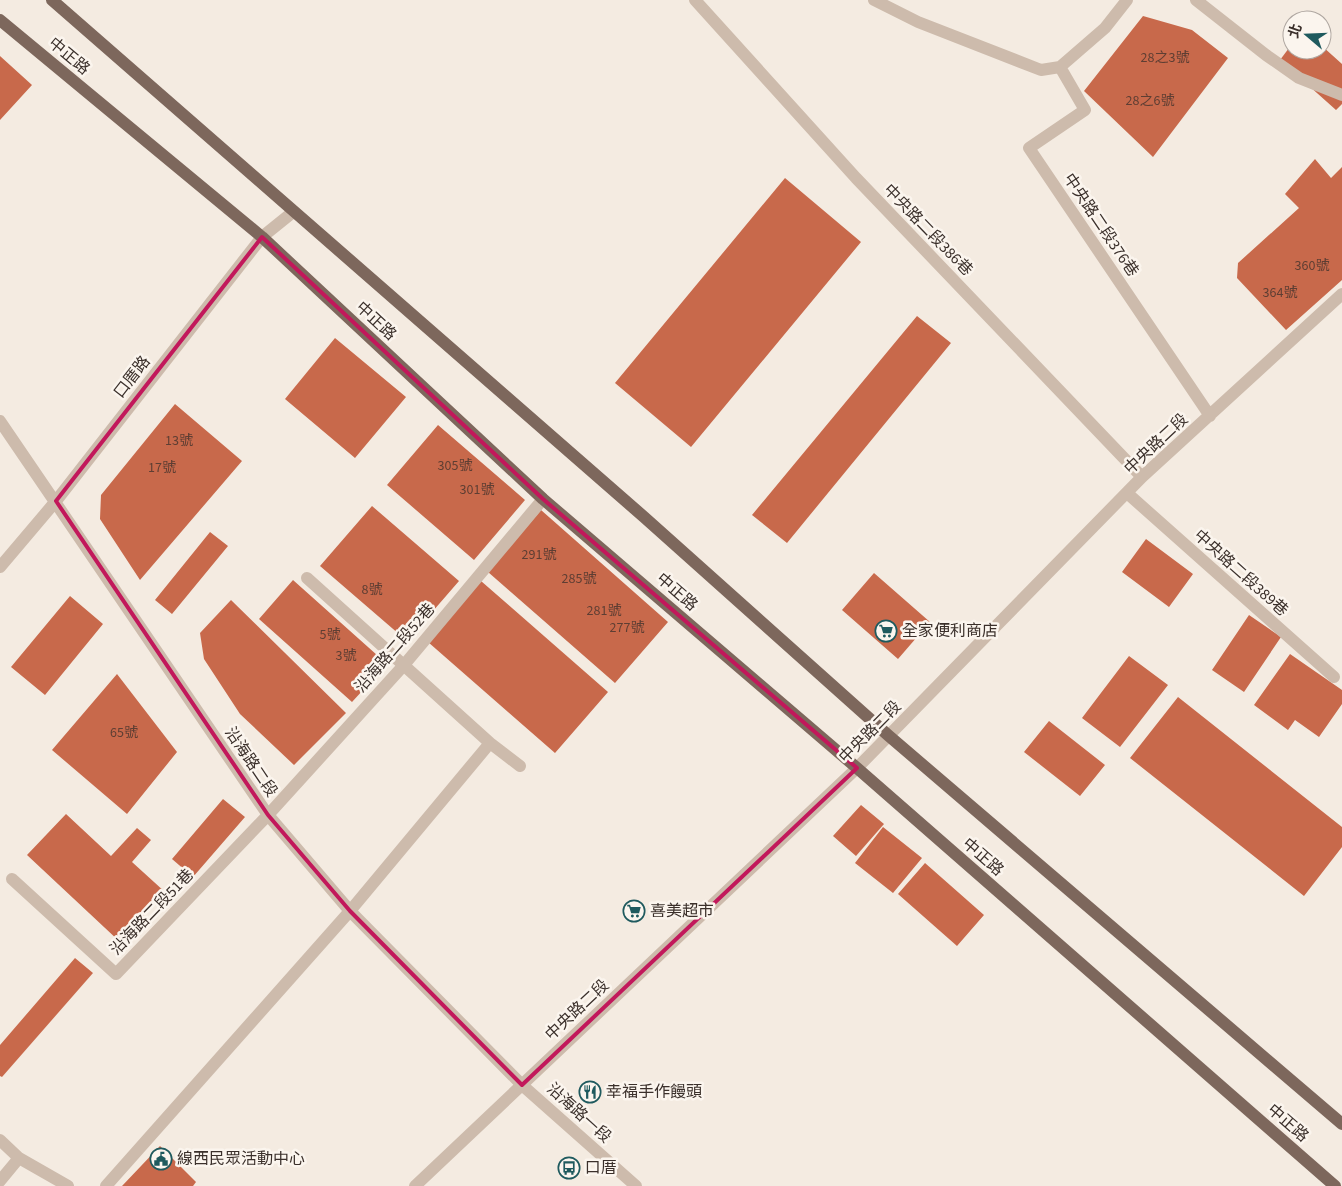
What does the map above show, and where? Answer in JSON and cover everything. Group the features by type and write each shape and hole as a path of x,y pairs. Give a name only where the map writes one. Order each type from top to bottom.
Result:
{"main road":[{"name":"中正路","path":"52,0 636,510 889,736 1342,1124"},
{"name":"中正路","path":"0,20 262,237 543,499 857,768 1335,1186"}],"street":[{"name":"中央路二段386巷","path":"695,0 856,178 1142,478"},
{"path":"874,0 918,22 1041,70 1060,67 1105,28 1127,0"},
{"path":"1196,0 1298,78 1342,95"},
{"name":"中央路二段376巷","path":"1060,67 1085,110 1029,148 1210,416"},
{"name":"口厝路","path":"0,567 56,501 262,237 293,212"},
{"name":"中央路二段","path":"415,1186 857,768 1142,478 1342,294"},
{"name":"沿海路二段","path":"0,421 268,815 350,912 522,1085"},
{"name":"中央路二段389巷","path":"1127,493 1334,678"},
{"name":"沿海路二段52巷","path":"268,815 404,665 543,499"},
{"path":"307,578 490,743 520,766"},
{"path":"106,1186 350,912 490,743"},
{"name":"沿海路二段51巷","path":"12,878 116,974 268,815"},
{"name":"沿海路一段","path":"522,1085 636,1186"},
{"path":"0,1140 18,1158 68,1186"},
{"path":"0,1181 18,1158"}],"highlighted area":[{"path":"262,237 543,499 857,768 522,1085 350,911 268,815 56,501"}],"building":[{"path":"1143,16 1192,30 1228,58 1153,157 1084,91"},
{"path":"1332,55 1342,64 1342,104 1336,110 1280,60 1282,57 1282,60 1332,60"},
{"path":"0,56 32,85 0,120"},
{"path":"1315,159 1331,178 1342,167 1342,280 1286,330 1237,278 1238,263 1299,208 1285,194"},
{"path":"785,178 861,242 691,447 615,383"},
{"path":"917,316 951,343 787,543 752,515"},
{"path":"335,338 406,397 355,458 285,399"},
{"path":"175,404 242,461 140,580 100,519 101,495"},
{"path":"438,425 525,500 474,560 387,485"},
{"path":"372,506 459,581 407,641 320,566"},
{"path":"541,510 668,622 615,683 488,572"},
{"path":"210,532 228,546 172,614 155,600"},
{"path":"1146,539 1193,574 1169,607 1122,572"},
{"path":"874,573 930,622 898,659 842,610"},
{"path":"293,580 387,664 352,702 259,619"},
{"path":"481,581 608,692 555,753 428,642"},
{"path":"70,596 103,624 45,695 11,667"},
{"path":"231,600 346,713 294,765 240,714 204,659 200,633"},
{"path":"1249,615 1281,637 1244,692 1212,670"},
{"path":"1290,654 1342,690 1342,704 1319,737 1295,720 1288,730 1254,705"},
{"path":"1129,656 1168,685 1120,747 1082,718"},
{"path":"117,674 177,752 127,814 52,750"},
{"path":"1178,697 1342,827 1342,847 1304,896 1130,758"},
{"path":"1049,721 1105,765 1080,796 1024,752"},
{"path":"223,799 245,817 193,877 172,859"},
{"path":"861,805 884,824 856,856 833,836"},
{"path":"66,814 111,856 137,828 151,840 132,862 165,892 120,942 27,855"},
{"path":"883,827 922,858 893,893 855,863"},
{"path":"925,863 984,915 957,946 898,894"},
{"path":"75,958 93,973 2,1077 0,1076 0,1045"},
{"name":"線西民眾活動中心","path":"160,1146 196,1182 193,1186 122,1186"}],"place":[{"name":"全家便利商店","path":"886,631"},
{"name":"喜美超市","path":"634,911"},
{"name":"幸福手作饅頭","path":"590,1092"},
{"name":"線西民眾活動中心","path":"161,1159"},
{"name":"口厝","path":"569,1168"}]}
